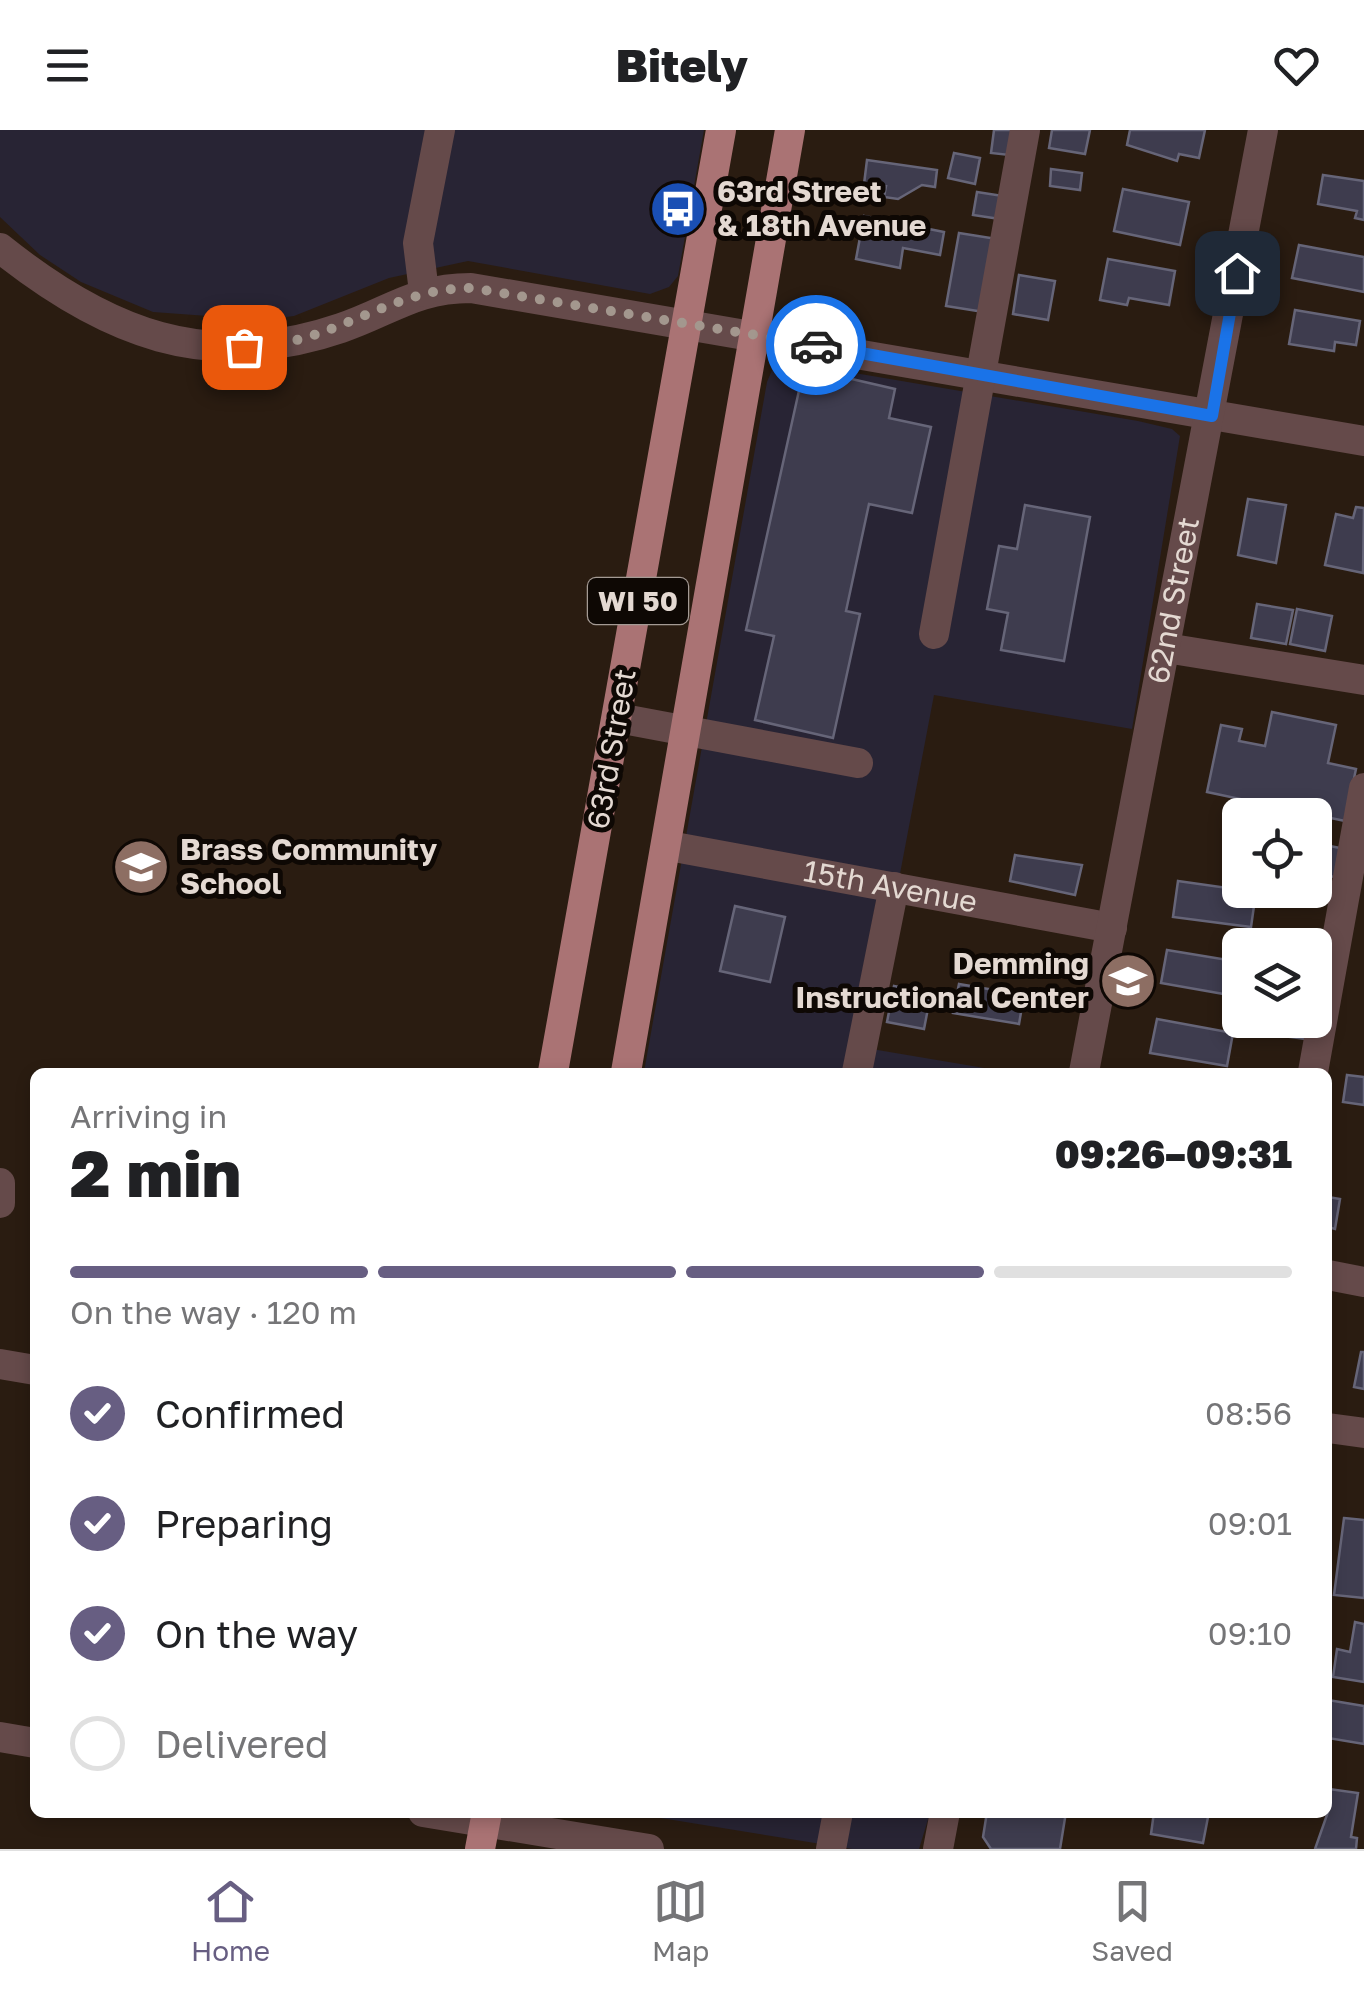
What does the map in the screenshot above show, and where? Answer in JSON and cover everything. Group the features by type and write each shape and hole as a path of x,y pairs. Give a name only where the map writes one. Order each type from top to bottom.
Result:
{"main road":[{"name":"63rd Street","path":"554,1068 721,130"},
{"name":"WI 50","path":"627,1068 669,846 790,130"}],"street":[{"path":"424,292 418,243 440,130"},
{"path":"934,634 1025,130"},
{"name":"62nd Street","path":"1085,1068 1212,416 1263,130"},
{"path":"0,248 84,309 173,340 220,347 268,347 306,340 424,292 471,288 1364,440"},
{"path":"1166,648 1364,680"},
{"path":"618,718 858,764"},
{"path":"1314,1068 1364,788"},
{"name":"15th Avenue","path":"669,846 1112,928"},
{"path":"858,1068 894,887"},
{"path":"0,1183 0,1202"},
{"path":"1332,1276 1364,1282"},
{"path":"0,1364 30,1369"},
{"path":"1332,1429 1364,1433"},
{"path":"0,1737 30,1742"},
{"path":"454,1818 649,1849"},
{"path":"831,1849 837,1818"},
{"path":"938,1849 944,1818"}],"shaded area":[{"path":"0,130 704,130 678,276 669,287 650,294 468,261 389,278 294,316 263,320 153,312 81,282 40,255 0,217"},
{"path":"784,361 1138,421 1172,429 1180,436 1132,729 934,695 899,879 881,876 848,1045 984,1068 645,1068 767,382 773,368"},
{"path":"661,1818 928,1818 919,1849 852,1849"}],"building":[{"path":"994,130 1013,130 1009,155 991,153"},
{"path":"1052,130 1090,130 1085,154 1049,148"},
{"path":"1130,130 1205,130 1199,158 1179,154 1177,161 1127,145"},
{"path":"954,153 980,158 975,184 948,178"},
{"path":"867,160 937,170 935,187 922,185 898,199 884,197 886,186 864,184"},
{"path":"1051,169 1082,173 1080,190 1050,186"},
{"path":"1323,175 1364,181 1364,220 1355,218 1357,211 1318,204"},
{"path":"1123,189 1189,202 1180,245 1114,231"},
{"path":"977,192 1003,196 1000,219 973,215"},
{"path":"864,216 944,232 940,255 903,248 900,268 856,259"},
{"path":"959,233 997,239 984,312 946,306"},
{"path":"1299,245 1364,257 1364,292 1292,278"},
{"path":"1108,259 1175,271 1169,305 1129,298 1127,305 1100,300"},
{"path":"1019,275 1055,281 1048,320 1013,314"},
{"path":"1295,310 1360,321 1356,345 1335,342 1334,351 1289,344"},
{"path":"804,368 895,389 889,418 931,427 912,513 869,504 846,611 860,614 833,738 755,720 774,636 746,630"},
{"path":"1248,499 1286,505 1276,563 1238,555"},
{"path":"1025,505 1090,517 1064,661 1001,650 1008,613 987,609 999,546 1017,549"},
{"path":"1356,507 1364,508 1363,573 1325,565 1336,514 1353,518"},
{"path":"1257,604 1293,610 1286,644 1251,638"},
{"path":"1297,609 1332,616 1325,651 1290,644"},
{"path":"1272,712 1336,725 1328,763 1356,769 1345,821 1332,818 1332,798 1236,798 1207,792 1221,725 1242,729 1239,741 1265,746"},
{"path":"1332,846 1340,848 1335,877 1332,877"},
{"path":"1015,855 1082,865 1075,895 1010,881"},
{"path":"1178,881 1222,887 1222,908 1254,908 1251,927 1173,917"},
{"path":"735,906 785,917 770,982 720,971"},
{"path":"1167,950 1222,959 1222,994 1161,983"},
{"path":"959,984 1024,995 1019,1024 953,1013"},
{"path":"894,986 931,993 924,1029 887,1022"},
{"path":"1157,1019 1222,1031 1222,1038 1232,1038 1227,1066 1150,1053"},
{"path":"1347,1075 1364,1077 1364,1105 1343,1102"},
{"path":"1332,1198 1340,1199 1335,1229 1332,1228"},
{"path":"1364,1352 1364,1389 1354,1387"},
{"path":"1344,1518 1364,1520 1364,1598 1334,1595"},
{"path":"1355,1622 1364,1624 1364,1682 1333,1677 1337,1649 1350,1652"},
{"path":"1332,1701 1364,1706 1364,1744 1332,1739"},
{"path":"1332,1789 1358,1793 1351,1837 1357,1838 1356,1849 1315,1849 1326,1818 1332,1818"},
{"path":"986,1818 1065,1818 1060,1849 991,1849 983,1837"},
{"path":"1153,1818 1208,1818 1203,1843 1151,1834"}],"way so far":[{"path":"244,347 306,340 436,288 471,288 816,345"}],"place":[{"name":"63rd Street & 18th Avenue","path":"678,209"},
{"name":"Brass Community School","path":"141,867"},
{"name":"Demming Instructional Center","path":"1128,981"}],"route":[{"path":"816,345 1212,416 1237,273"}]}
